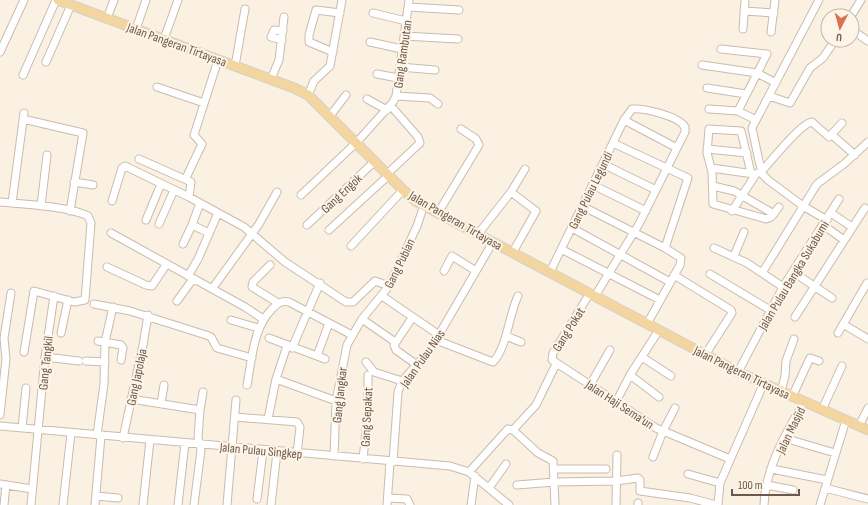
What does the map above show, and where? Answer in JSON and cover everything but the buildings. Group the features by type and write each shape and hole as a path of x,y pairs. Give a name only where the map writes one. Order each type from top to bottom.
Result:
{"main road":[{"name":"Jalan Pangeran Tirtayasa","path":"57,0 76,4 107,18 271,79 308,95 357,142 403,190 424,205 763,385 868,430"}],"street":[{"path":"0,52 24,0"},
{"path":"24,75 57,0"},
{"path":"107,18 114,0"},
{"path":"136,29 146,0"},
{"path":"164,39 178,0"},
{"path":"308,95 314,82 328,70 333,52 342,0"},
{"path":"743,29 745,0"},
{"path":"771,32 775,0"},
{"path":"756,173 752,132 756,120 819,0"},
{"path":"46,62 76,4"},
{"path":"409,4 459,10"},
{"name":"Gang Rambutan","path":"301,195 357,142 389,108 396,96 409,4"},
{"path":"235,66 245,9"},
{"path":"333,52 309,42 309,35 316,10 340,13"},
{"path":"744,11 774,13"},
{"path":"373,13 406,21"},
{"path":"271,79 279,60 282,40 271,37 274,30 282,31 284,17"},
{"path":"404,36 458,40"},
{"path":"370,42 402,49"},
{"path":"769,96 790,103 810,68 823,58 830,48"},
{"path":"721,49 766,53 738,111"},
{"path":"186,178 202,144 194,135 218,60"},
{"path":"702,65 757,73 776,83"},
{"path":"400,66 435,70"},
{"path":"377,74 398,78"},
{"path":"157,87 204,103"},
{"path":"706,88 746,94"},
{"path":"330,116 346,95"},
{"path":"396,96 430,98 438,104"},
{"path":"329,230 420,143 418,137 389,108 367,99"},
{"name":"Gang Pulau Legundi","path":"550,272 624,120 632,109 655,112 684,124 685,132 677,148"},
{"path":"709,109 738,111 756,120"},
{"path":"12,203 24,116 83,133 70,211"},
{"path":"592,295 609,273 634,232 677,148 624,120"},
{"path":"732,210 756,173 790,139 809,123 812,122 827,137 832,135 842,123"},
{"path":"438,213 479,145 476,139 461,129"},
{"path":"779,207 774,214 766,219 713,204 713,186 707,149 709,129 739,130 756,173 803,206 844,240"},
{"path":"832,135 855,155"},
{"path":"762,273 803,206 821,180 855,155 868,142"},
{"path":"613,143 688,177 665,248"},
{"path":"707,149 747,153"},
{"path":"42,206 47,155"},
{"path":"139,159 186,178 192,184 189,197"},
{"name":"Gang Engok","path":"307,225 375,161"},
{"path":"603,164 656,190"},
{"path":"112,201 123,166 189,197 218,213 252,234 286,262 343,300 353,302 375,280 389,286"},
{"path":"711,168 756,173"},
{"path":"478,234 511,192 526,169"},
{"path":"74,182 93,185"},
{"path":"146,220 161,184"},
{"path":"593,185 646,211"},
{"path":"713,186 729,189 774,214"},
{"path":"159,224 174,190"},
{"path":"351,246 403,190"},
{"path":"212,289 252,234 278,192"},
{"path":"511,192 536,211 513,252"},
{"name":"Jalan Pulau Bangka Sukabumi","path":"738,372 783,287 839,199"},
{"path":"0,202 42,206 70,211 88,216 91,223 86,298 80,302 34,291 24,352"},
{"path":"183,244 200,203"},
{"name":"Gang Pubian","path":"352,335 362,319 389,286 417,226 420,213 424,205"},
{"path":"582,206 665,248 681,258 680,265 647,324"},
{"path":"795,317 865,208"},
{"path":"177,301 190,277 218,213"},
{"path":"831,213 852,227"},
{"path":"192,225 209,233"},
{"path":"572,228 620,253 670,282"},
{"path":"734,256 744,232"},
{"path":"111,233 263,319"},
{"name":"Jalan Pulau Nias","path":"387,501 398,392 402,381 417,365 437,337 493,242"},
{"path":"714,248 734,256 783,287"},
{"path":"561,249 660,300"},
{"path":"444,271 452,256 476,271"},
{"path":"107,267 146,285 152,286 166,265"},
{"path":"270,265 253,282 252,287 278,303 288,302 352,335"},
{"path":"793,272 832,298"},
{"path":"710,274 770,310"},
{"path":"674,275 732,312 705,355"},
{"path":"838,333 867,283"},
{"path":"268,419 276,379 320,284"},
{"path":"0,415 6,358 4,338 11,293"},
{"name":"Gang Pokat","path":"556,364 552,360 551,356 592,295"},
{"name":"Gang Tangkil","path":"31,505 45,357 54,296"},
{"path":"382,296 437,337 493,362 506,336 513,306 518,296"},
{"path":"61,333 68,300"},
{"path":"247,385 258,328 263,319 278,303"},
{"path":"94,304 148,315 211,337 217,348 252,358"},
{"path":"95,505 105,362 102,341 112,307"},
{"name":"Gang Japolaja","path":"123,438 144,345 148,315"},
{"path":"412,318 395,342 396,350 417,365"},
{"path":"362,319 395,342"},
{"path":"231,320 258,328"},
{"path":"317,356 329,323"},
{"path":"843,324 868,340"},
{"path":"616,402 630,375 659,330"},
{"name":"Gang Jangkar","path":"334,456 336,401 344,354 352,335"},
{"path":"506,336 521,342"},
{"path":"269,338 325,359"},
{"path":"782,392 786,361 794,339"},
{"path":"102,341 121,345 123,348 121,360"},
{"path":"590,385 610,350"},
{"path":"45,357 105,362"},
{"path":"642,357 671,376"},
{"path":"792,397 808,360 813,358 819,361"},
{"path":"366,362 374,372 402,381"},
{"path":"471,505 472,474 506,431 513,430 536,405 556,364"},
{"name":"Jalan Haji Sema'un","path":"556,364 640,419 663,431 730,459"},
{"path":"822,410 842,366"},
{"name":"Gang Sepakat","path":"363,459 368,412 368,375"},
{"path":"630,375 659,397"},
{"path":"276,379 336,401"},
{"path":"517,485 554,482 616,481 638,478 640,480 640,491 690,498 717,505 720,484 763,385"},
{"path":"161,404 164,386"},
{"path":"22,428 26,388"},
{"path":"194,505 200,445 198,435 203,392"},
{"path":"131,399 200,410"},
{"path":"227,505 236,400"},
{"name":"Jalan Masjid","path":"764,505 767,485 772,468 784,438 804,402"},
{"path":"653,457 663,431 675,408"},
{"path":"859,426 868,408"},
{"path":"235,417 295,421 300,424 297,454"},
{"path":"820,505 846,420"},
{"name":"Jalan Pulau Singkep","path":"0,426 263,451 450,466 472,474 509,505"},
{"path":"513,430 538,453 551,459 554,469 554,505"},
{"path":"63,505 74,433"},
{"path":"784,438 835,453"},
{"path":"143,505 150,440"},
{"path":"178,505 185,443"},
{"path":"257,499 263,451"},
{"path":"271,505 277,452"},
{"path":"616,505 617,455"},
{"path":"489,488 506,464"},
{"path":"772,468 827,480"},
{"path":"554,469 606,469"},
{"path":"688,474 720,484"},
{"path":"4,505 3,484 32,489"},
{"path":"767,485 793,490"},
{"path":"825,488 868,499"},
{"path":"96,496 118,498"},
{"path":"387,501 407,499 410,505"}]}
